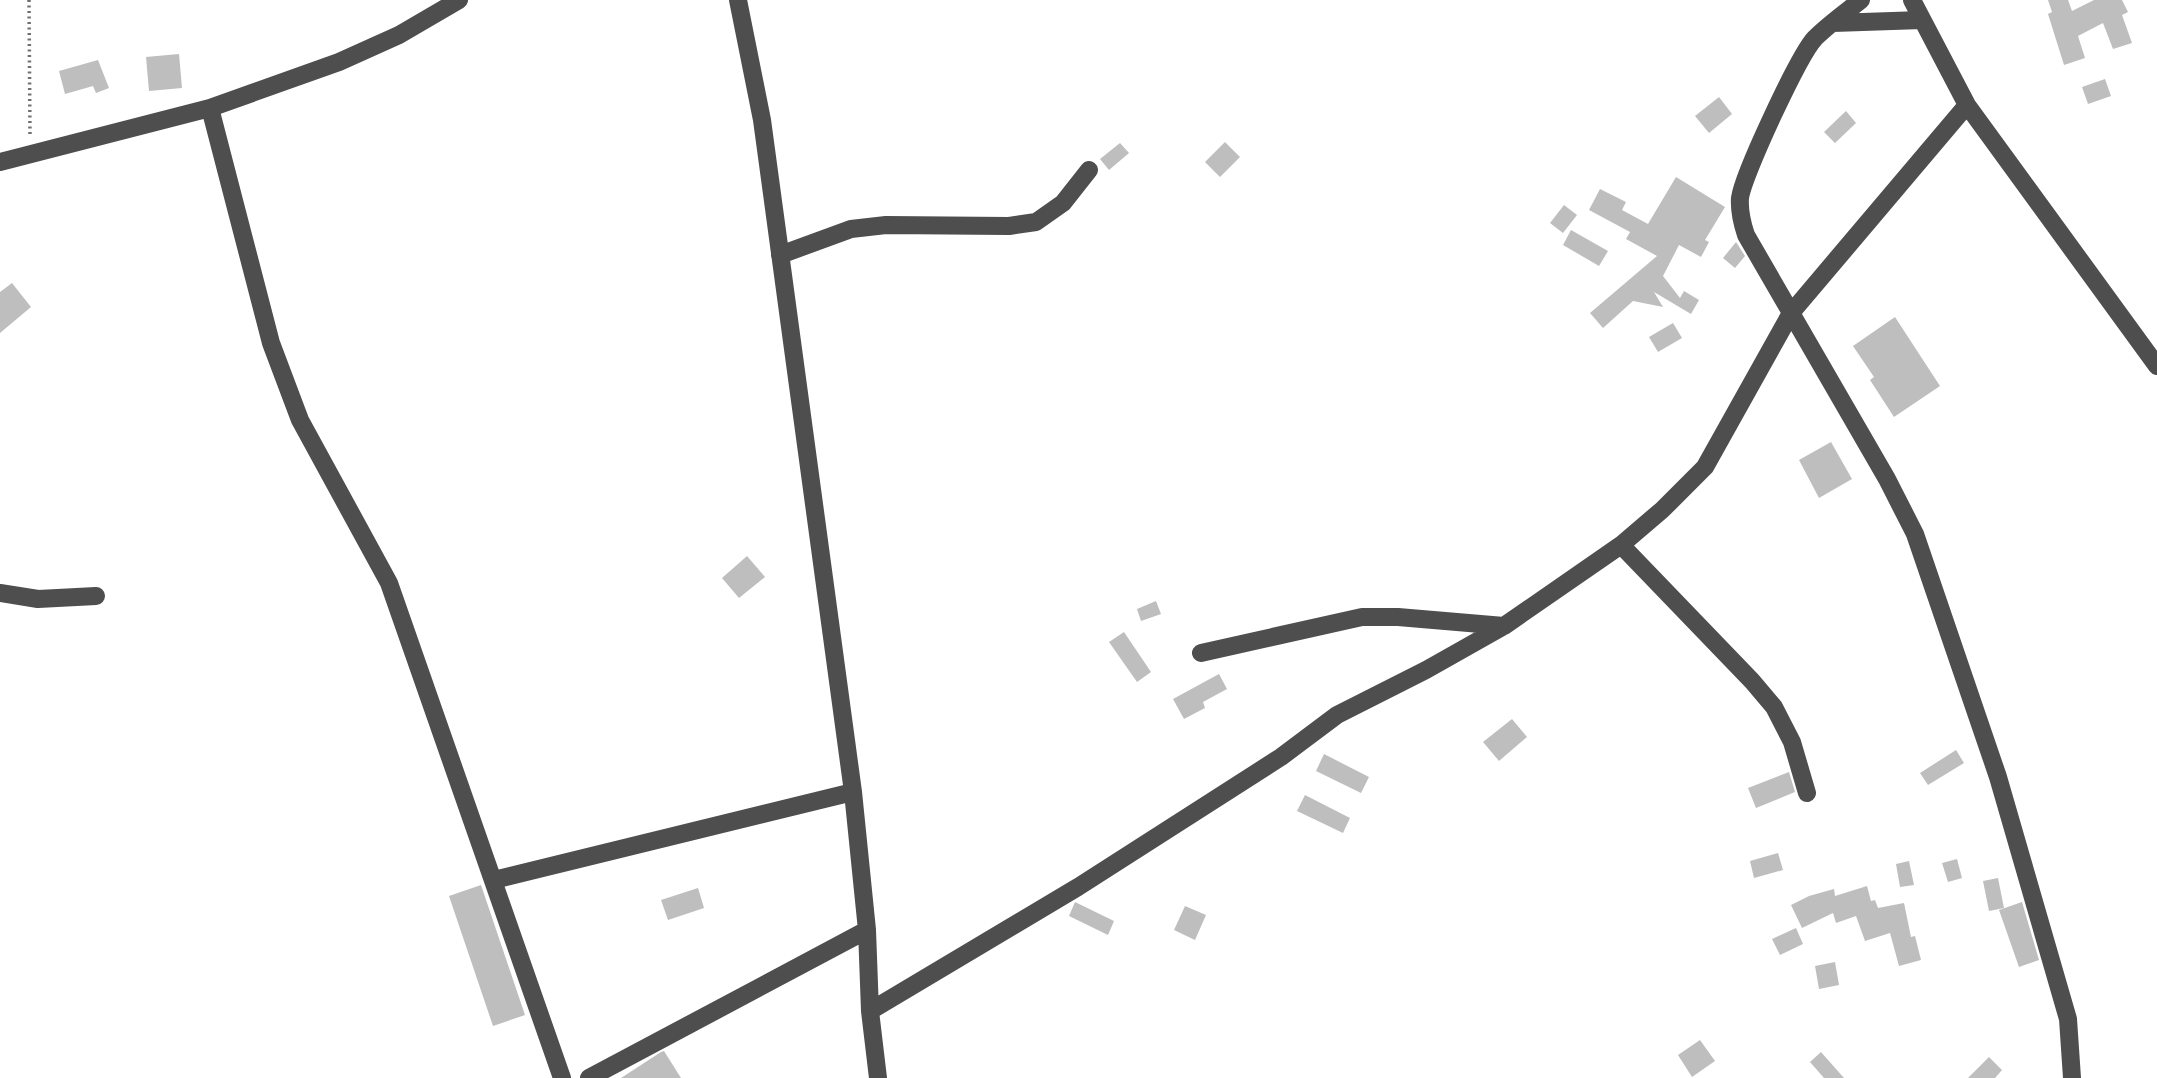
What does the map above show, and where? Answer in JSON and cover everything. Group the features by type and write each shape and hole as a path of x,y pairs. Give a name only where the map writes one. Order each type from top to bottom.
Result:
{"street":[{"path":"0,162 210,108 339,62 399,35 459,0"},
{"path":"738,0 762,120 853,792 867,930 870,1011 878,1078"},
{"path":"1861,0 1814,39 1799,61 1747,174 1740,197 1741,218 1746,235 1887,479 1915,534 1998,777 2068,1019 2072,1078"},
{"path":"1912,0 1967,105 2157,366"},
{"path":"1833,23 1922,20"},
{"path":"870,1011 1078,887 1281,757 1337,715 1426,670 1504,626 1621,545 1662,510 1705,467 1791,313 1967,105"},
{"path":"210,108 271,343 300,420 389,583 562,1078"},
{"path":"780,255 850,229 886,225 1009,226 1036,222 1063,202 1089,170"},
{"path":"1621,545 1774,707 1792,742 1807,793"},
{"path":"0,593 38,598 96,596"},
{"path":"1201,653 1362,618 1398,617 1504,626"},
{"path":"494,880 853,792"},
{"path":"589,1078 867,930"}],"path":[{"path":"29,0 30,153"}],"building":[{"path":"2048,0 2068,0 2072,11 2094,0 2122,0 2128,12 2122,15 2132,43 2113,49 2103,23 2078,36 2085,58 2064,65 2048,14 2052,12"},
{"path":"179,54 182,88 149,91 146,57"},
{"path":"98,60 109,88 96,93 93,86 65,94 59,71"},
{"path":"2105,79 2111,96 2088,104 2082,87"},
{"path":"1719,97 1732,114 1709,133 1695,116"},
{"path":"1846,111 1856,123 1835,143 1824,132"},
{"path":"1225,142 1240,157 1220,177 1205,162"},
{"path":"1120,143 1129,153 1109,170 1100,159"},
{"path":"1676,177 1725,207 1705,240 1709,242 1701,257 1679,245 1663,276 1680,298 1684,291 1699,300 1691,314 1654,292 1663,307 1633,301 1603,328 1590,313 1657,256 1626,239 1630,232 1589,210 1600,189 1626,202 1622,210 1648,224"},
{"path":"1564,205 1577,215 1563,233 1550,223"},
{"path":"1571,230 1608,251 1599,266 1563,245"},
{"path":"1736,242 1745,256 1735,268 1723,258"},
{"path":"12,283 31,307 0,333 0,292"},
{"path":"1895,317 1940,386 1894,417 1870,380 1874,377 1853,346"},
{"path":"1673,323 1682,338 1658,352 1649,337"},
{"path":"1831,442 1852,479 1819,498 1799,460"},
{"path":"747,556 765,577 739,598 722,578"},
{"path":"1156,601 1161,614 1141,621 1137,609"},
{"path":"1124,632 1151,672 1137,682 1109,642"},
{"path":"1219,674 1227,689 1203,702 1205,708 1184,719 1173,699"},
{"path":"1512,719 1527,737 1499,761 1483,742"},
{"path":"1956,750 1964,763 1928,785 1920,773"},
{"path":"1324,754 1369,777 1361,793 1316,771"},
{"path":"1789,772 1795,792 1756,808 1748,788"},
{"path":"1305,795 1350,818 1343,833 1297,811"},
{"path":"1778,853 1783,870 1754,878 1750,861"},
{"path":"1957,859 1962,878 1948,882 1942,863"},
{"path":"1909,861 1914,885 1900,887 1896,864"},
{"path":"1998,878 2004,908 1989,911 1983,881"},
{"path":"481,885 525,1015 493,1026 449,896"},
{"path":"1867,886 1871,901 1875,900 1878,908 1904,903 1911,937 1915,936 1921,960 1899,966 1890,933 1865,941 1856,916 1836,923 1833,913 1802,928 1791,905 1809,896 1834,889 1835,896"},
{"path":"698,888 704,908 668,920 661,900"},
{"path":"1075,902 1114,921 1108,935 1069,916"},
{"path":"2022,902 2039,960 2019,967 1999,910"},
{"path":"1185,906 1206,915 1195,940 1174,930"},
{"path":"1796,928 1803,944 1780,955 1772,939"},
{"path":"1835,962 1839,985 1819,989 1815,966"},
{"path":"1700,1040 1715,1061 1692,1077 1678,1055"},
{"path":"664,1051 681,1078 621,1078 661,1052"},
{"path":"1821,1052 1844,1078 1824,1078 1810,1062"},
{"path":"1989,1057 2002,1070 1995,1078 1968,1078"}]}
